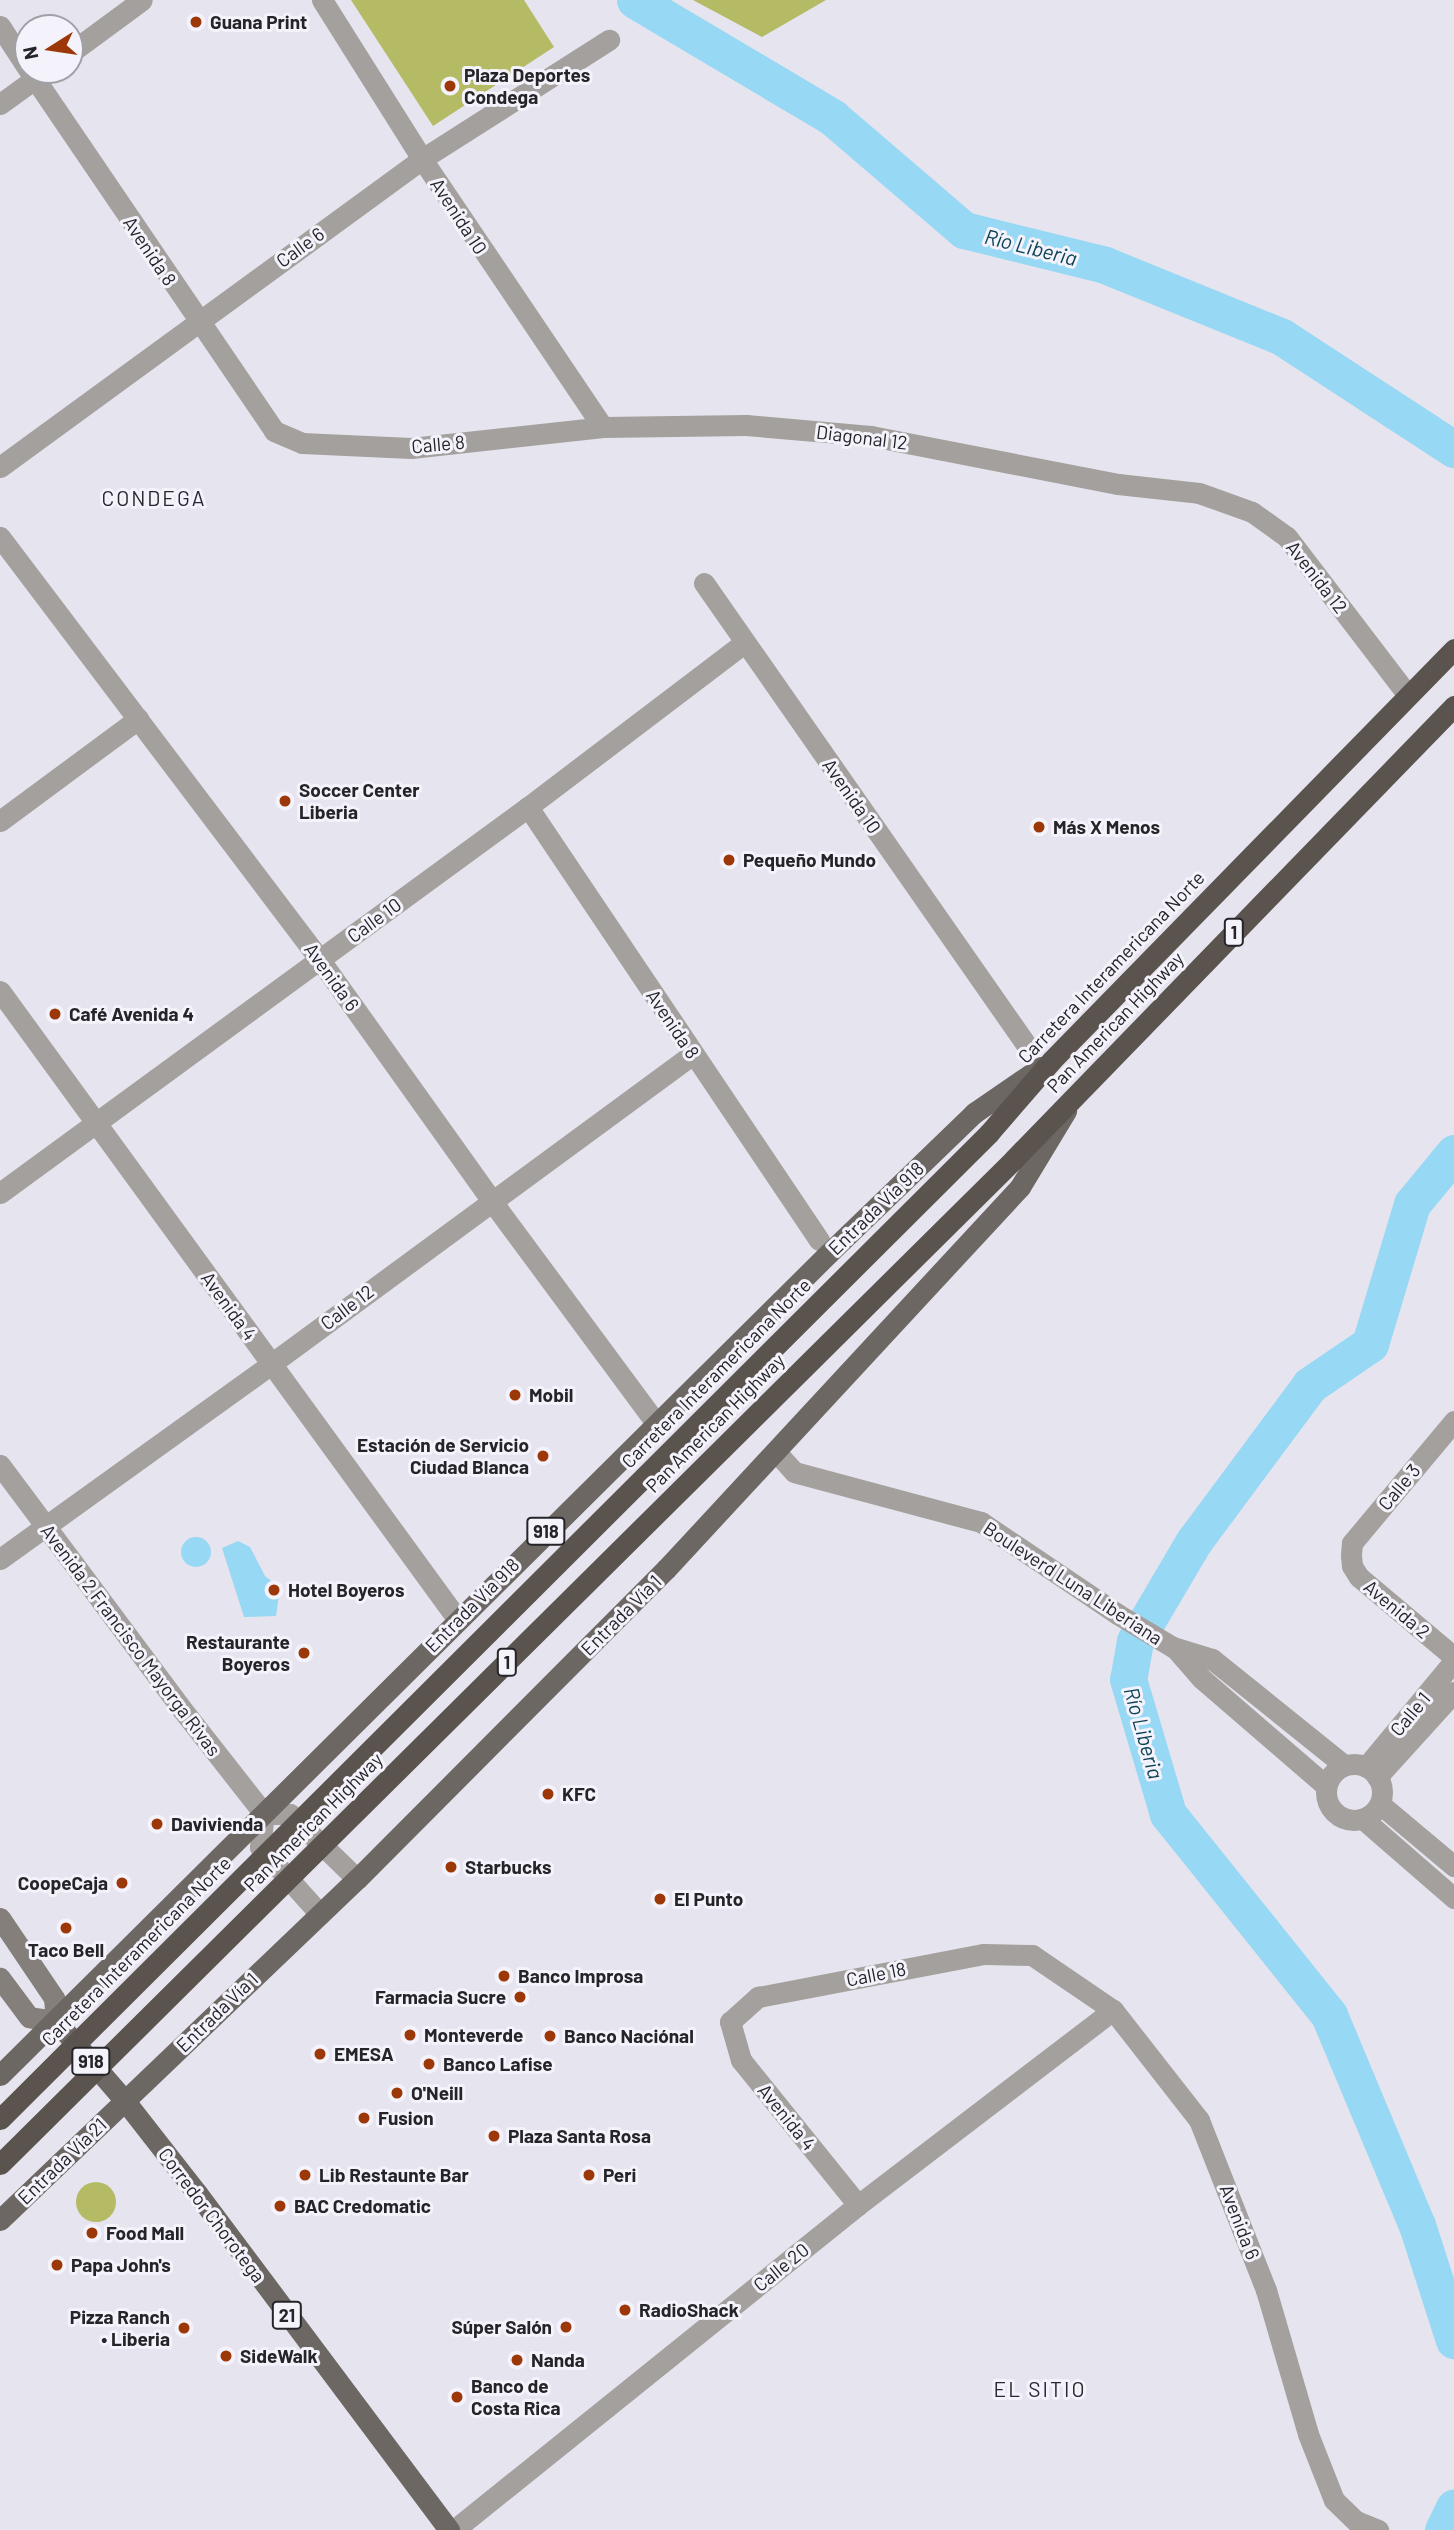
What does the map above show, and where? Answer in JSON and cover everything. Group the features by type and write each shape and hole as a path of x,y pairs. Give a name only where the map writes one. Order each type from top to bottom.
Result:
{"highway":[{"name":"Carretera Interamericana Norte","path":"0,2119 989,1133 1052,1060 1407,694 1454,649"},
{"name":"Pan American Highway","path":"0,2164 1014,1159 1454,706"}],"main road":[{"name":"Entrada Vía 918","path":"56,2021 134,1939 264,1814 656,1423 975,1113 1052,1060"},
{"name":"Entrada Vía 1","path":"125,2101 356,1879 666,1569 777,1453 1020,1187 1077,1094"},
{"path":"0,2075 56,2021"},
{"name":"918","path":"56,2021 125,2101"},
{"name":"Entrada Vía 21","path":"0,2220 125,2101"},
{"name":"Corredor Chorotega","path":"125,2101 452,2530"}],"street":[{"path":"84,43 142,0"},
{"name":"Avenida 10","path":"322,0 422,159 603,427"},
{"name":"Avenida 8","path":"0,26 14,45"},
{"name":"Calle 6","path":"0,467 422,159 609,40"},
{"path":"0,104 21,84"},
{"name":"Avenida 8","path":"42,84 198,322 274,431"},
{"name":"Diagonal 12","path":"603,427 746,425 871,436 1118,484"},
{"name":"Calle 8","path":"274,431 302,443 411,448 603,427"},
{"name":"Avenida 12","path":"1118,484 1199,493 1252,512 1287,537 1407,694"},
{"name":"Avenida 6","path":"0,537 320,960 491,1200 656,1423"},
{"name":"Avenida 10","path":"704,583 1025,1043"},
{"name":"Calle 10","path":"0,1192 528,807 744,643"},
{"path":"0,821 138,719"},
{"name":"Avenida 8","path":"528,807 819,1240"},
{"name":"Avenida 4","path":"0,991 458,1620"},
{"name":"Calle 12","path":"0,1559 693,1054"},
{"name":"Calle 3","path":"1351,1555 1352,1543 1454,1422"},
{"name":"Bouleverd Luna Liberiana","path":"777,1453 794,1472 981,1522 1119,1615 1167,1643"},
{"name":"Avenida 2 Francisco Mayorga Rivas","path":"0,1465 264,1814"},
{"name":"Avenida 2","path":"1351,1555 1352,1566 1359,1577 1454,1659"},
{"path":"1167,1643 1212,1659 1344,1765"},
{"path":"1167,1643 1201,1678 1326,1786"},
{"name":"Calle 1","path":"1371,1772 1454,1659"},
{"name":"Calle 1","path":"1371,1772 1454,1692"},
{"path":"1354,1763 1371,1772 1381,1788 1380,1804 1375,1812 1363,1819 1350,1820 1333,1812 1328,1804 1326,1786 1330,1777 1344,1765 1354,1763"},
{"path":"1380,1804 1454,1866"},
{"path":"320,1914 260,1847 264,1814 290,1814 356,1879"},
{"path":"1363,1819 1454,1898"},
{"name":"918","path":"0,1918 54,1998 56,2021"},
{"name":"Calle 18","path":"730,2022 758,1997 984,1954 1032,1955"},
{"name":"Avenida 6","path":"1032,1955 1113,2010 1199,2120 1266,2290 1308,2434 1334,2500 1356,2521 1378,2530"},
{"path":"0,1978 29,2017 56,2021"},
{"name":"Calle 20","path":"452,2530 858,2205 1113,2010"},
{"name":"Avenida 4","path":"730,2022 741,2060 858,2205"}],"green space":[{"name":"Plaza Deportes Condega","path":"351,0 524,0 554,47 433,126"},
{"path":"693,0 826,0 762,37"},
{"path":"96,2182 104,2183 110,2188 115,2194 115,2210 110,2216 104,2221 96,2222 88,2221 82,2216 77,2210 76,2202 77,2194 82,2188 88,2183"}],"water":[{"path":"196,1537 206,1542 211,1552 206,1562 196,1567 186,1562 181,1552 186,1542"},
{"path":"238,1541 250,1547 265,1576 280,1588 276,1616 244,1617 222,1548"}],"waterway":[{"name":"Río Liberia","path":"635,0 832,117 964,230 1105,265 1282,337 1454,449"},
{"name":"Río Liberia","path":"1454,1153 1412,1204 1370,1344 1310,1385 1194,1541 1135,1641 1128,1679 1168,1814 1329,2015 1417,2225 1454,2340"},
{"name":"Río Liberia","path":"1443,2530 1454,2507"}],"place":[{"name":"Guana Print","path":"196,22"},
{"name":"Plaza Deportes Condega","path":"450,86"},
{"name":"Soccer Center Liberia","path":"285,801"},
{"name":"Más X Menos","path":"1039,827"},
{"name":"Pequeño Mundo","path":"729,860"},
{"name":"Café Avenida 4","path":"55,1014"},
{"name":"Mobil","path":"515,1395"},
{"name":"Estación de Servicio Ciudad Blanca","path":"543,1456"},
{"name":"Hotel Boyeros","path":"274,1590"},
{"name":"Restaurante Boyeros","path":"304,1653"},
{"name":"KFC","path":"548,1794"},
{"name":"Davivienda","path":"157,1824"},
{"name":"Starbucks","path":"451,1867"},
{"name":"CoopeCaja","path":"122,1883"},
{"name":"El Punto","path":"660,1899"},
{"name":"Taco Bell","path":"66,1928"},
{"name":"Banco Improsa","path":"504,1976"},
{"name":"Farmacia Sucre","path":"520,1997"},
{"name":"Monteverde","path":"410,2035"},
{"name":"Banco Naciónal","path":"550,2036"},
{"name":"EMESA","path":"320,2054"},
{"name":"Banco Lafise","path":"429,2064"},
{"name":"O'Neill","path":"397,2093"},
{"name":"Fusion","path":"364,2118"},
{"name":"Plaza Santa Rosa","path":"494,2136"},
{"name":"Lib Restaunte Bar","path":"305,2175"},
{"name":"Peri","path":"589,2175"},
{"name":"BAC Credomatic","path":"280,2206"},
{"name":"Food Mall","path":"92,2233"},
{"name":"Papa John's","path":"57,2265"},
{"name":"RadioShack","path":"625,2310"},
{"name":"Súper Salón","path":"566,2327"},
{"name":"Pizza Ranch • Liberia","path":"184,2328"},
{"name":"SideWalk","path":"226,2356"},
{"name":"Nanda","path":"517,2360"},
{"name":"Banco de Costa Rica","path":"457,2397"}],"district":[{"name":"CONDEGA","path":"154,498"},
{"name":"EL SITIO","path":"1040,2389"}]}
